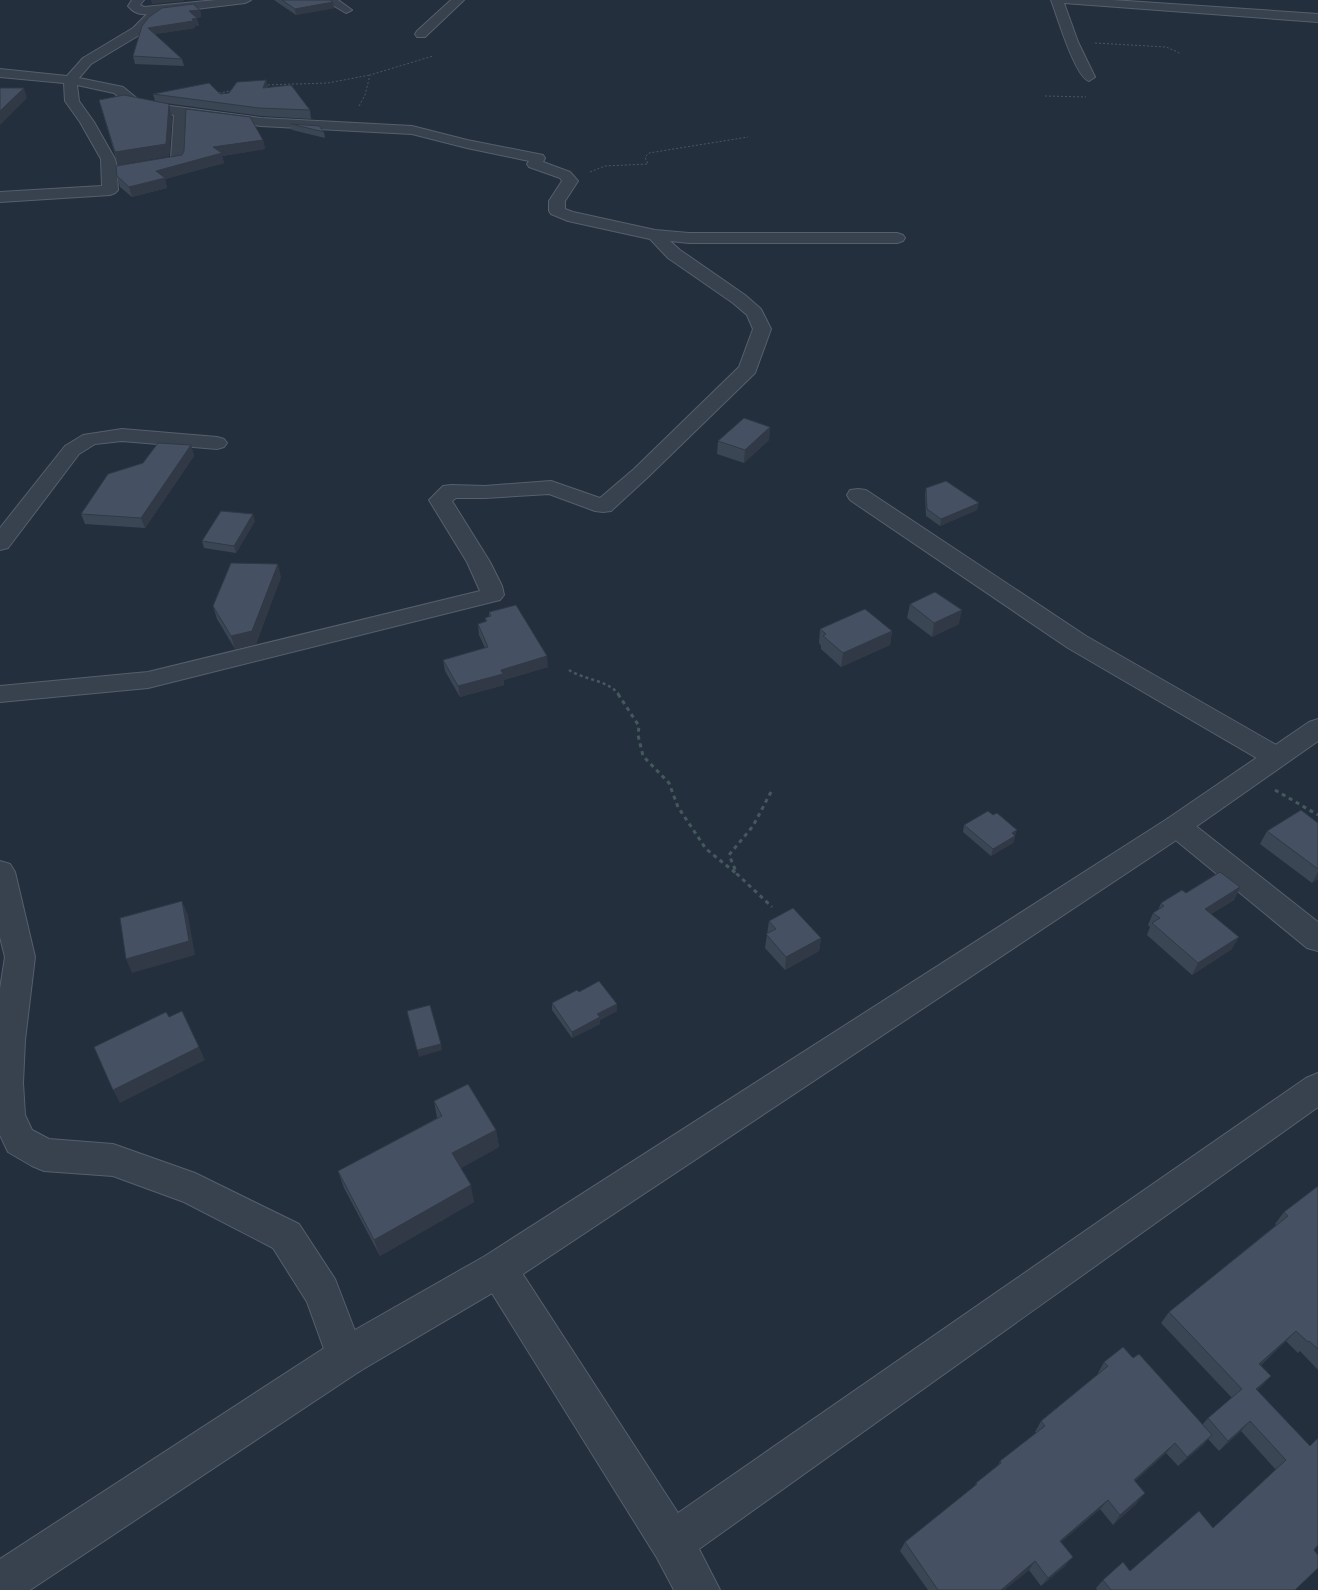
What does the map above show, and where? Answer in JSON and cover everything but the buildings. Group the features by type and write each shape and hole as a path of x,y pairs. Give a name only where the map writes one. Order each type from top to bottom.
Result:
{"street":[{"path":"138,0 134,6 142,10 160,10 245,0"},
{"path":"330,0 346,10"},
{"path":"421,34 458,0"},
{"path":"1057,0 1072,42 1089,77"},
{"path":"1064,0 1318,18"},
{"path":"0,197 110,190 108,159 87,122 72,102 70,80 87,61 137,31 145,21 160,10"},
{"path":"0,73 70,80 118,90 134,103 261,122 412,130 467,144 538,158 534,164 565,175 570,182 557,201 557,210 568,216 655,235 689,238 897,238"},
{"path":"110,172 178,161 181,110"},
{"path":"0,694 148,680 492,595 492,587 483,570 440,500 450,491 485,492 551,487 603,506 641,473 748,369 762,329 755,313 739,299 674,254 655,235"},
{"path":"0,543 72,450 90,439 122,435 217,443"},
{"path":"858,495 1263,766"},
{"path":"0,1584 346,1357 498,1269 1177,826 1318,728"},
{"path":"1177,826 1241,880 1318,939"},
{"path":"0,872 20,957 9,1040 6,1083 8,1116 20,1141 44,1155 113,1160 195,1189 286,1236 322,1292 346,1357"},
{"path":"672,1543 1318,1088"},
{"path":"498,1269 672,1543 698,1590"}],"path":[{"path":"1072,42 1166,47 1178,52 1180,55"},
{"path":"259,85 328,83 370,75 433,56"},
{"path":"335,126 360,106 370,75"},
{"path":"1046,96 1080,98 1090,96 1089,77"},
{"path":"181,110 206,98 237,89"},
{"path":"565,175 593,171 605,166 648,164 645,156 649,153 748,137"},
{"path":"569,670 577,675 614,688 639,726 638,735 644,756 669,783 678,807 706,849 737,874 772,907"},
{"path":"1263,766 1318,815"},
{"path":"737,874 728,854 753,826 771,792"}]}
